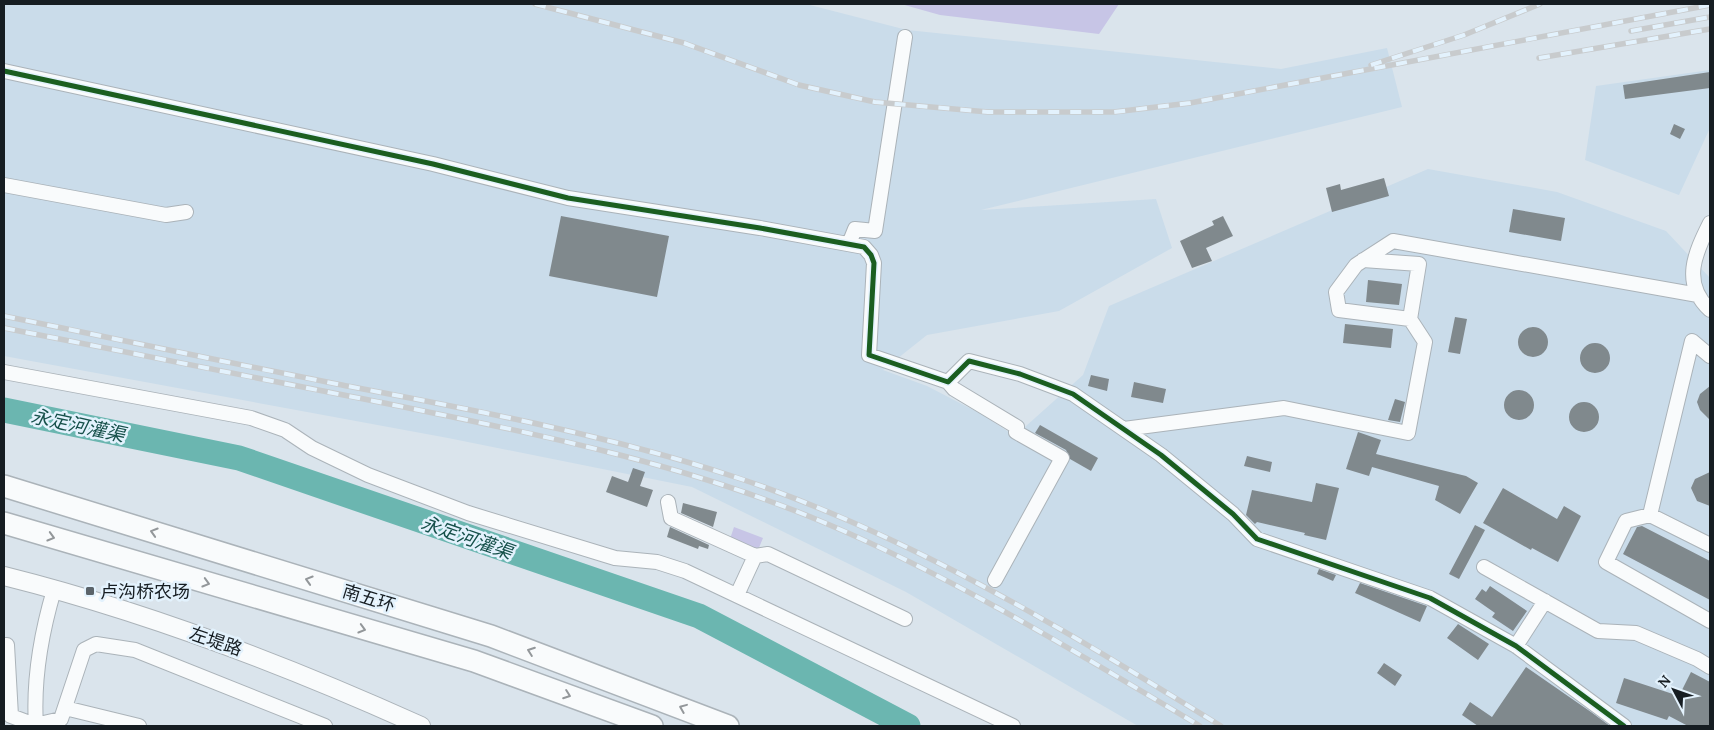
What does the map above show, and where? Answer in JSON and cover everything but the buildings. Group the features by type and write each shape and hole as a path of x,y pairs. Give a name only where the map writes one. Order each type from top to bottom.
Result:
{"highway":[{"name":"南五环","path":"4,486 491,636 728,726"},
{"name":"南五环","path":"4,523 474,661 652,726"}],"main road":[{"name":"左堤路","path":"4,576 216,640 357,697 421,726"}],"street":[{"path":"848,244 854,229 875,231 905,37"},
{"path":"4,71 222,125 432,164 568,198 760,228 864,247 871,255 874,263 869,355 948,382 954,389 1017,428 1016,432 1062,458 995,580"},
{"path":"4,186 166,215 186,212"},
{"path":"1710,223 1697,249 1692,272 1700,300 1710,310"},
{"path":"1410,319 1339,310 1336,292 1356,265 1393,241 1698,295"},
{"path":"1124,429 1284,408 1408,433 1425,342 1410,319 1419,264 1363,260"},
{"path":"1650,514 1692,341 1710,356"},
{"path":"948,382 969,361 1020,374 1073,394 1161,455 1233,514 1257,538 1430,598 1516,646 1624,726"},
{"path":"4,372 251,418 285,430 312,448 368,475 468,513 614,558 658,562 685,571 1013,726"},
{"path":"668,502 671,518 755,556 768,554 905,619"},
{"path":"1710,545 1650,514 1626,521 1606,562 1710,621"},
{"path":"738,595 755,556"},
{"path":"1484,567 1598,631 1636,633 1697,659 1710,667"},
{"path":"35,725 36,673 47,614 54,590"},
{"path":"1516,646 1545,601"},
{"path":"63,718 84,650 96,644 135,650 325,726"},
{"path":"4,645 7,645 11,716 35,725 63,718 139,726"}],"shaded area":[{"path":"4,4 806,4 907,30 1281,69 1387,48 1402,107 981,210 1156,199 1172,248 1059,311 927,335 883,370 927,386 981,414 1015,436 1083,375 1109,306 1428,169 1557,192 1666,231 1710,278 1710,726 1138,726 906,592 692,487 448,438 4,356"},
{"path":"901,4 1119,4 1099,34 940,15"},
{"path":"1710,70 1710,128 1679,195 1585,160 1596,86"},
{"path":"734,527 763,538 758,550 730,539"}],"waterway":[{"name":"永定河灌渠","path":"4,410 239,458 699,616 908,726"}],"railway":[{"path":"535,4 684,43 799,85 875,102 988,112 1114,112 1190,103 1710,5"},
{"path":"1371,65 1464,35 1540,4"},
{"path":"1631,31 1710,17"},
{"path":"1539,58 1710,29"},
{"path":"4,316 590,436 639,448 735,477 799,500 862,527 985,587 1045,620 1221,726"},
{"path":"4,328 543,436 654,464 710,481 818,520 917,565 1013,616 1200,726"}],"cycle path":[{"path":"4,71 433,164 568,198 760,228 864,247 871,255 874,263 869,355 948,382 969,361 1020,374 1073,394 1161,455 1233,514 1257,539 1430,598 1516,646 1624,726"}],"place":[{"name":"卢沟桥农场","path":"90,591"}]}
